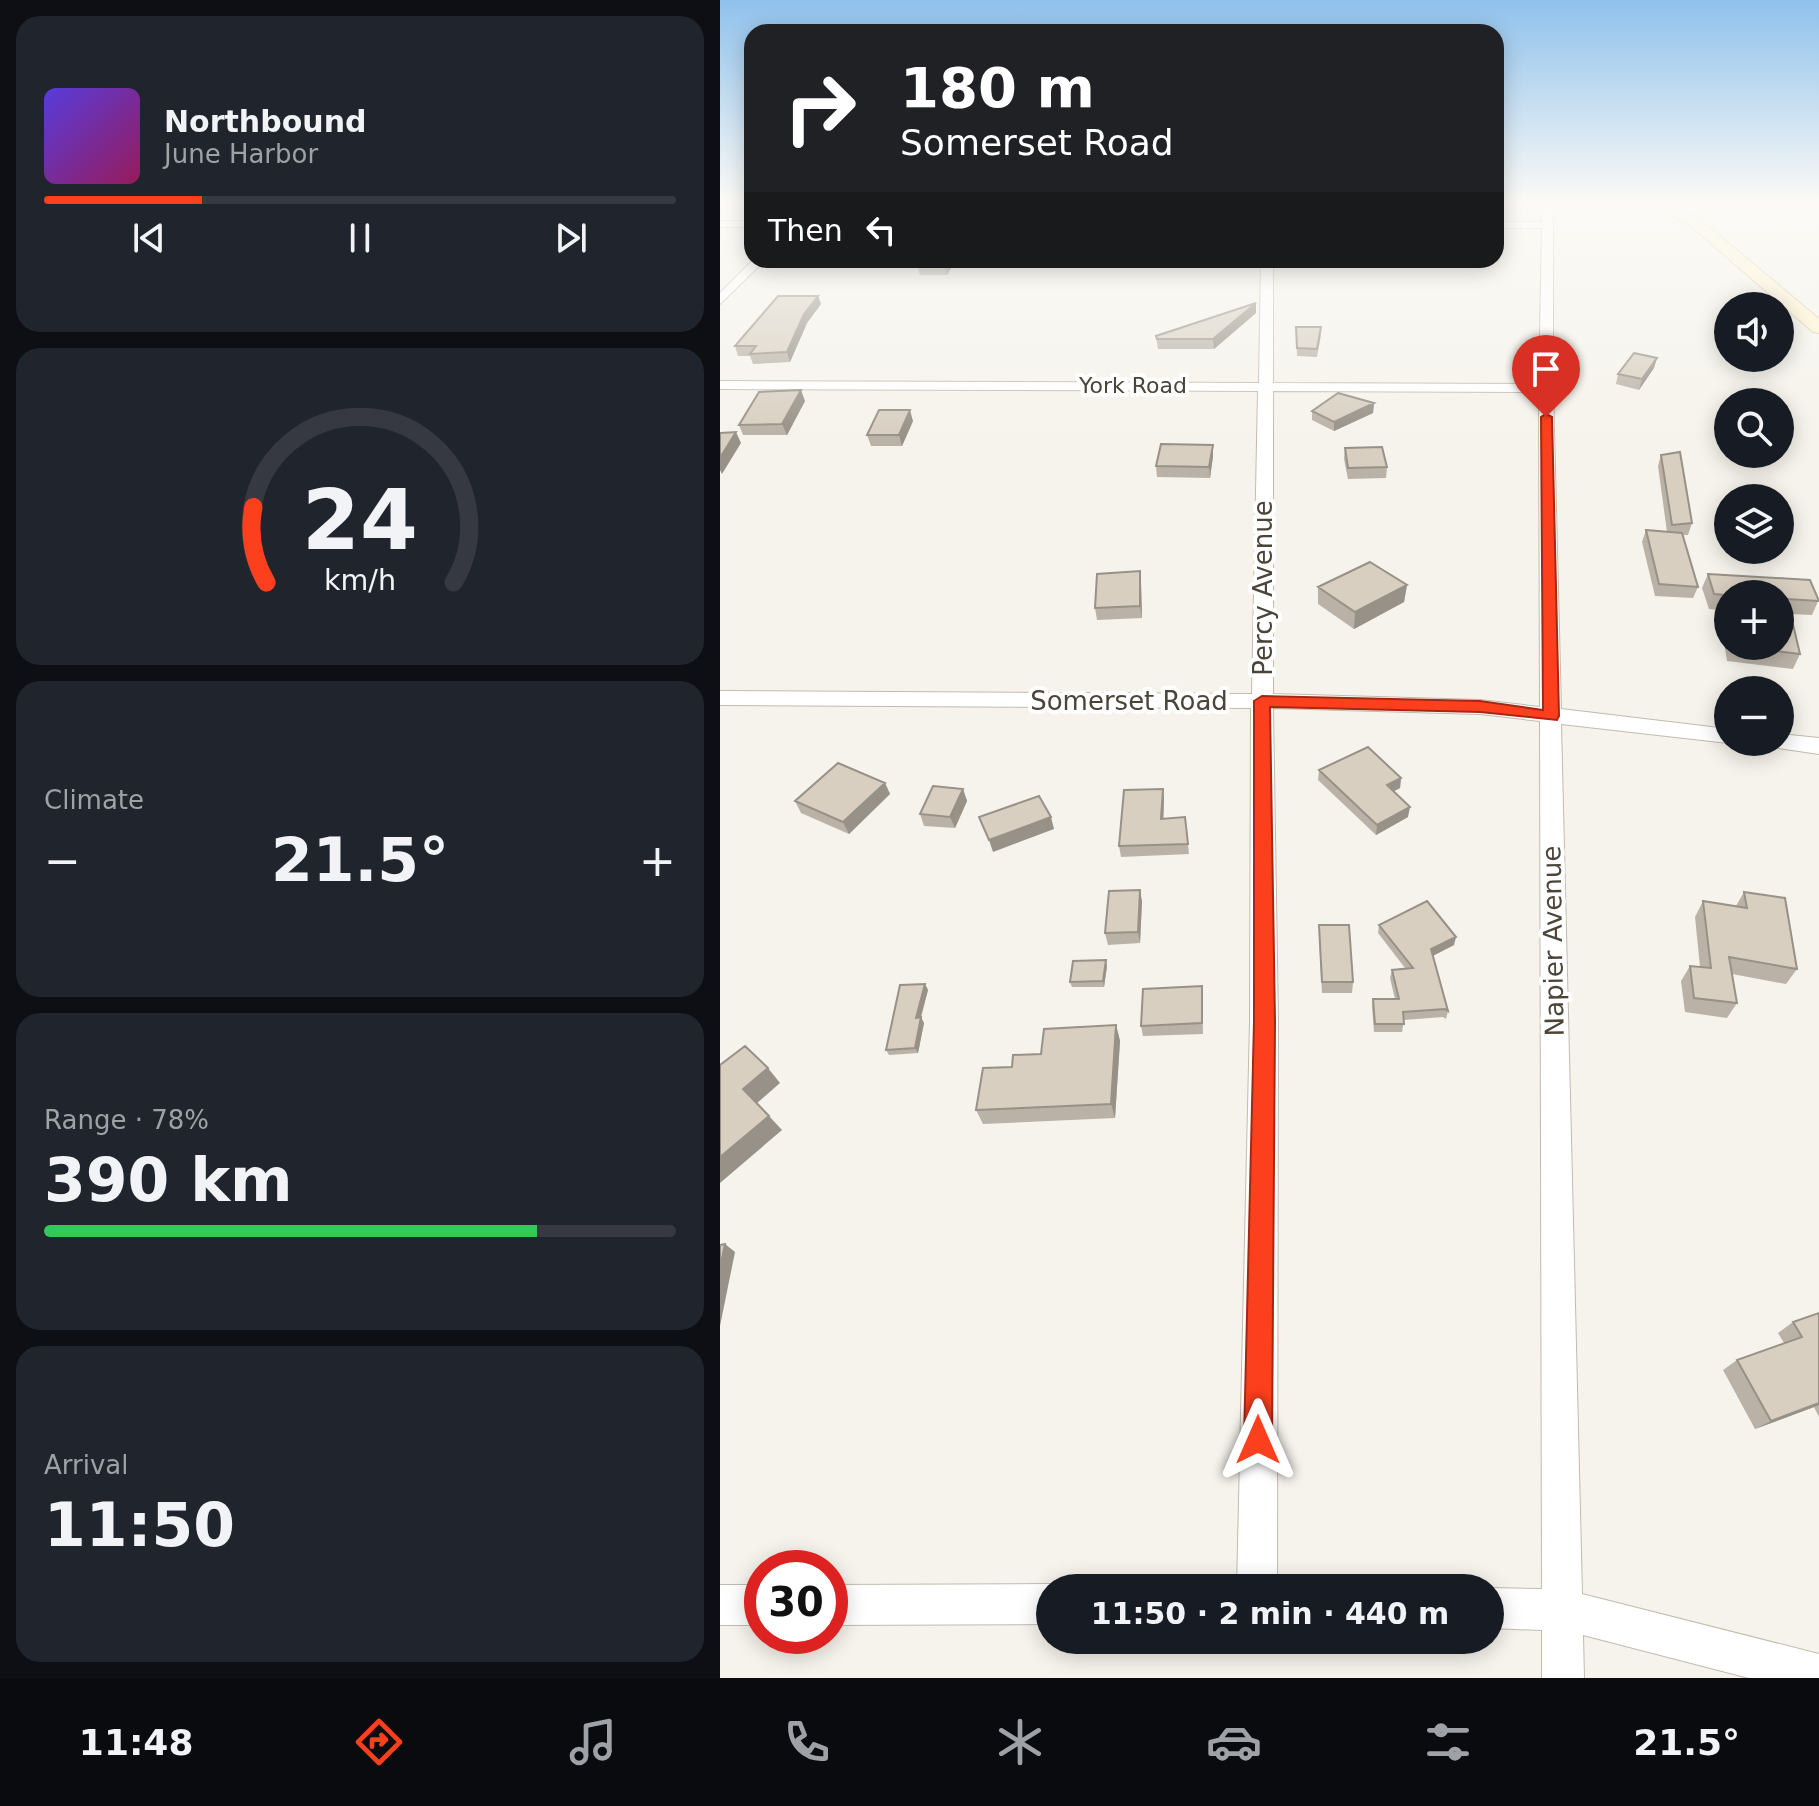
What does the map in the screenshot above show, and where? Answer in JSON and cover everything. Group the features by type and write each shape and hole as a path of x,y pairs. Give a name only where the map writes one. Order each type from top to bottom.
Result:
{"main road":[{"path":"1764,281 1819,328"}],"street":[{"path":"720,300 738,281"},
{"name":"Percy Avenue","path":"1257,1574 1264,1036 1262,701 1266,281"},
{"name":"Napier Avenue","path":"1547,281 1546,388 1563,1678"},
{"name":"York Road","path":"720,385 1546,388"},
{"name":"Somerset Road","path":"720,698 1262,701 1480,707 1714,734"},
{"path":"1794,743 1819,746"},
{"path":"848,1605 1036,1604"},
{"path":"720,1605 744,1605"},
{"path":"1504,1608 1563,1610 1819,1675"}],"building":[{"path":"778,296 818,296 804,314 787,352 750,354 756,346 735,346"},
{"path":"1256,303 1213,339 1157,339 1156,336"},
{"path":"1296,327 1321,327 1317,349 1297,348"},
{"path":"1634,353 1657,358 1642,379 1618,374"},
{"path":"801,390 782,424 739,425 759,392"},
{"path":"1338,393 1374,403 1334,422 1312,411"},
{"path":"879,410 910,410 899,435 867,435"},
{"path":"736,432 720,458 720,433"},
{"path":"1161,444 1213,445 1209,467 1156,466"},
{"path":"1382,447 1387,467 1348,468 1345,448"},
{"path":"1680,452 1692,523 1672,525 1661,455"},
{"path":"1646,530 1682,533 1698,587 1659,584"},
{"path":"1370,562 1407,585 1355,612 1318,587"},
{"path":"1140,571 1140,606 1095,608 1097,574"},
{"path":"1708,574 1810,580 1819,601 1794,599 1794,580 1714,580 1714,594"},
{"path":"1794,629 1800,654 1794,653"},
{"path":"1368,747 1401,778 1387,785 1410,807 1377,825 1319,770"},
{"path":"838,763 885,783 843,822 795,801"},
{"path":"933,786 963,789 950,817 920,814"},
{"path":"1163,789 1161,819 1185,817 1188,844 1119,846 1124,790"},
{"path":"1039,796 1051,817 989,840 979,817"},
{"path":"1140,890 1138,932 1105,933 1109,891"},
{"path":"1744,892 1785,898 1797,969 1729,957 1737,1003 1694,998 1690,966 1711,968 1703,901 1747,908"},
{"path":"1427,901 1456,937 1431,949 1448,1011 1403,1012 1404,1024 1375,1024 1373,999 1399,999 1392,970 1413,968 1379,925"},
{"path":"1319,925 1349,925 1353,982 1322,982"},
{"path":"1106,960 1103,981 1070,982 1073,961"},
{"path":"925,984 916,1018 921,1017 915,1048 886,1050 900,985"},
{"path":"1202,986 1202,1023 1141,1026 1143,989"},
{"path":"1116,1025 1111,1104 976,1110 983,1068 1012,1067 1013,1055 1041,1054 1044,1029"},
{"path":"745,1046 768,1068 743,1089 769,1116 720,1157 720,1065"},
{"path":"725,1244 720,1268 720,1245"},
{"path":"1819,1313 1819,1403 1771,1421 1737,1360 1802,1337 1793,1322"}],"route":[{"path":"1258,1440 1264,1021 1262,701 1480,707 1551,716 1546,417"}]}
